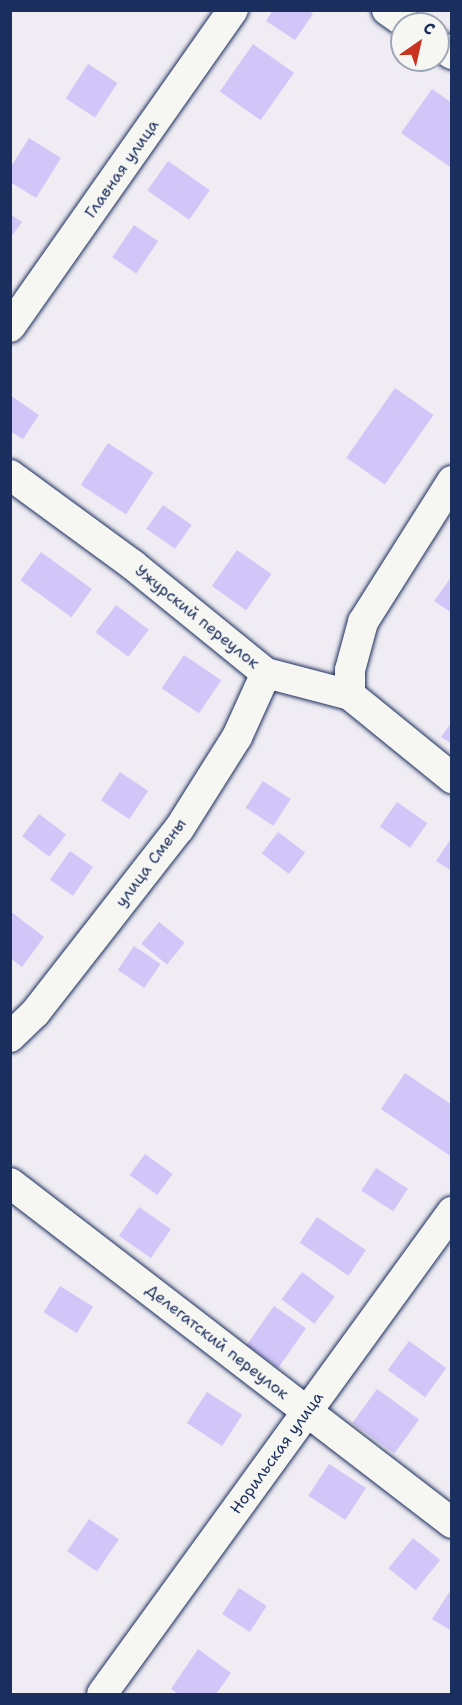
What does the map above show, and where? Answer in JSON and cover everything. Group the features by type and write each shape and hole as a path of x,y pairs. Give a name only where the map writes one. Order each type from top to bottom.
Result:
{"street":[{"name":"Главная улица","path":"10,327 232,10"},
{"name":"Ужурский переулок","path":"10,475 133,565 266,673 350,695 452,778"},
{"path":"350,695 350,670 363,622 452,481"},
{"name":"улица Смены","path":"10,1037 35,1012 179,829 237,737 266,673"},
{"name":"Делегатский переулок","path":"10,1184 452,1523"},
{"name":"Норильская улица","path":"102,1695 452,1212"}],"building":[{"path":"273,10 308,10 313,14 295,40 266,21"},
{"path":"253,44 294,73 261,120 220,92"},
{"path":"88,64 117,83 95,117 66,98"},
{"path":"432,89 452,103 450,167 401,133"},
{"path":"29,138 61,158 36,198 10,182 10,168"},
{"path":"168,161 210,190 189,220 147,190"},
{"path":"10,214 22,222 10,238"},
{"path":"134,225 158,241 136,274 112,257"},
{"path":"395,388 434,415 385,485 346,458"},
{"path":"10,395 39,415 23,439 10,431"},
{"path":"108,443 153,472 126,514 81,485"},
{"path":"163,505 192,525 175,549 146,529"},
{"path":"237,550 271,574 246,610 212,586"},
{"path":"41,552 92,589 71,617 20,580"},
{"path":"452,576 452,613 434,601"},
{"path":"116,605 149,630 128,657 96,632"},
{"path":"184,655 221,680 199,713 162,688"},
{"path":"452,722 452,744 441,737"},
{"path":"120,772 148,791 129,819 101,800"},
{"path":"263,781 291,799 273,826 246,808"},
{"path":"397,802 427,823 410,848 380,827"},
{"path":"39,814 66,834 49,857 22,836"},
{"path":"278,832 305,852 289,874 262,854"},
{"path":"452,837 452,871 436,861"},
{"path":"70,851 93,867 73,896 50,880"},
{"path":"10,911 44,937 22,967 10,958"},
{"path":"159,922 185,943 167,965 141,944"},
{"path":"134,946 161,964 144,988 118,970"},
{"path":"405,1073 452,1105 452,1157 381,1109"},
{"path":"145,1154 173,1174 157,1195 130,1175"},
{"path":"376,1168 408,1189 393,1211 361,1191"},
{"path":"139,1207 171,1229 151,1258 119,1236"},
{"path":"317,1217 366,1250 349,1276 300,1243"},
{"path":"302,1272 335,1297 314,1324 282,1299"},
{"path":"60,1286 93,1307 77,1333 44,1312"},
{"path":"274,1306 306,1328 278,1368 246,1345"},
{"path":"409,1341 446,1368 425,1397 388,1370"},
{"path":"377,1389 419,1420 394,1454 352,1423"},
{"path":"207,1392 242,1415 222,1446 187,1423"},
{"path":"329,1464 366,1488 345,1520 308,1496"},
{"path":"89,1519 119,1539 97,1571 67,1551"},
{"path":"413,1538 440,1560 416,1590 388,1568"},
{"path":"239,1588 267,1606 250,1632 222,1614"},
{"path":"452,1588 452,1631 432,1619"},
{"path":"198,1649 231,1673 216,1694 178,1694 171,1689"}]}
